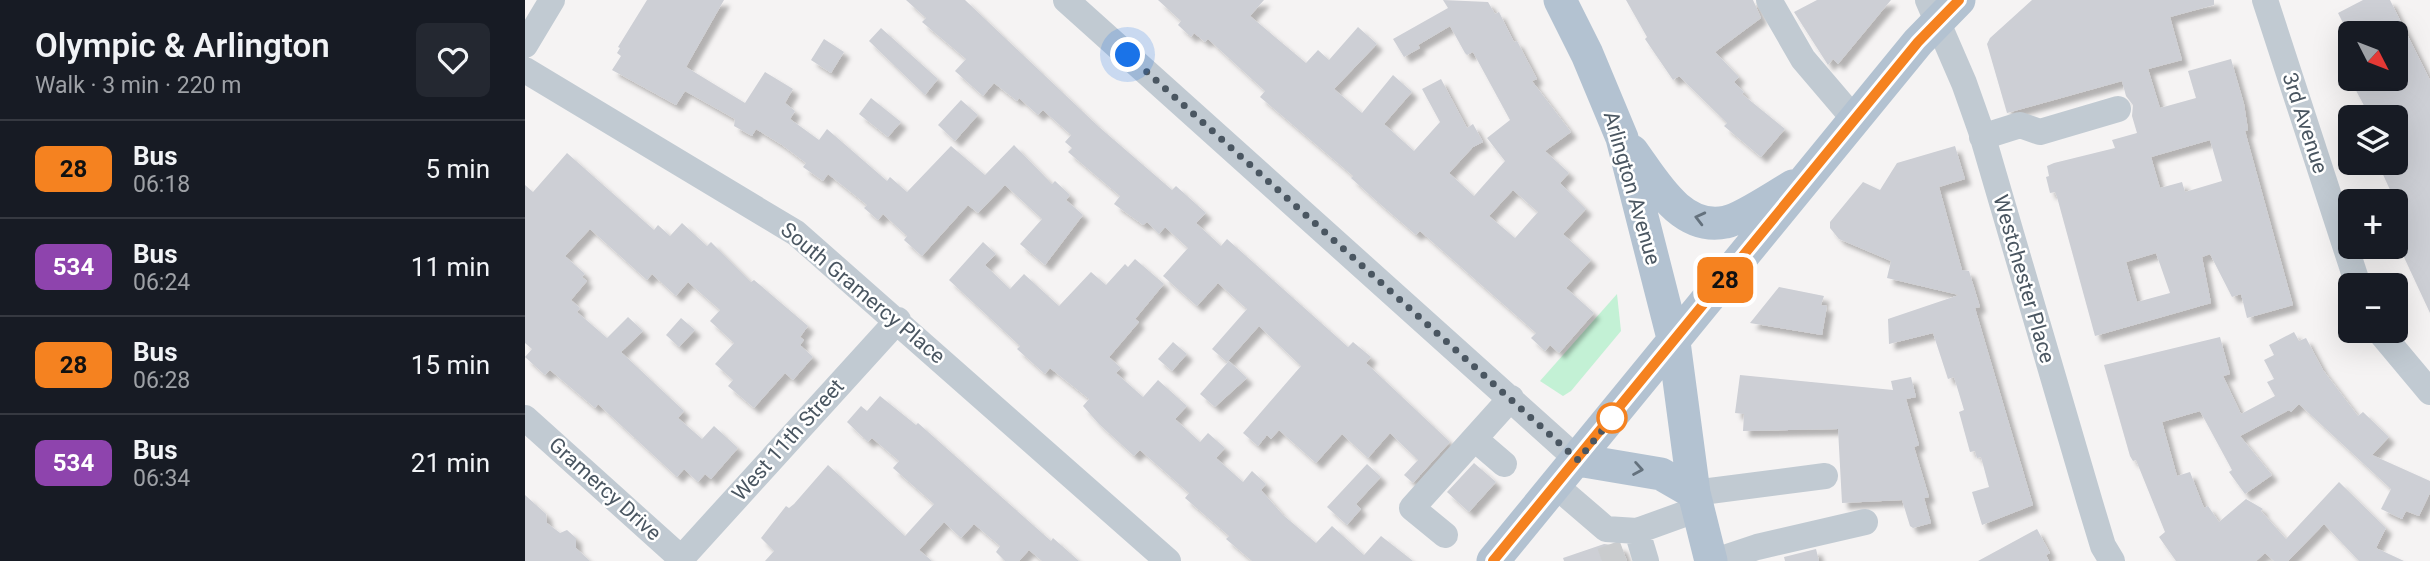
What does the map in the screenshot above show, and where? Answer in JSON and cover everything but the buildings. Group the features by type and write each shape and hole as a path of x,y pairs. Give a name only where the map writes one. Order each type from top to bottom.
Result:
{"main road":[{"name":"Arlington Avenue","path":"1559,0 1587,54 1622,138 1674,342 1696,501 1713,561"},
{"path":"1496,560 1855,120 1942,7"},
{"path":"1622,138 1671,204 1702,220 1726,222 1806,180"},
{"path":"1578,460 1661,474 1696,501"}],"street":[{"path":"525,45 552,0"},
{"path":"1066,0 1578,460"},
{"path":"1769,0 1803,59 1855,120"},
{"name":"3rd Avenue","path":"2265,0 2354,273"},
{"name":"Westchester Place","path":"1942,7 2103,546 2112,561"},
{"name":"South Gramercy Place","path":"525,70 796,233 898,320 1168,561"},
{"path":"1982,137 2020,125 2039,132 2118,110"},
{"name":"West 11th Street","path":"682,560 898,320"},
{"path":"2389,343 2430,392"},
{"path":"1445,535 1412,508 1511,398"},
{"name":"Gramercy Drive","path":"525,418 682,560"},
{"path":"1476,440 1504,464"},
{"path":"1556,486 1607,529 1637,548 1696,501 1825,477"},
{"path":"1713,561 1757,547 1865,522"}],"green space":[{"path":"1617,294 1621,331 1571,391 1563,396 1540,381"}],"tunnel":[{"path":"1602,561 1624,553"}],"bus line":[{"name":"28","path":"1493,561 1918,42 1959,0"}],"route":[{"path":"1128,55 1542,424 1578,460 1619,410 1612,418"}]}
